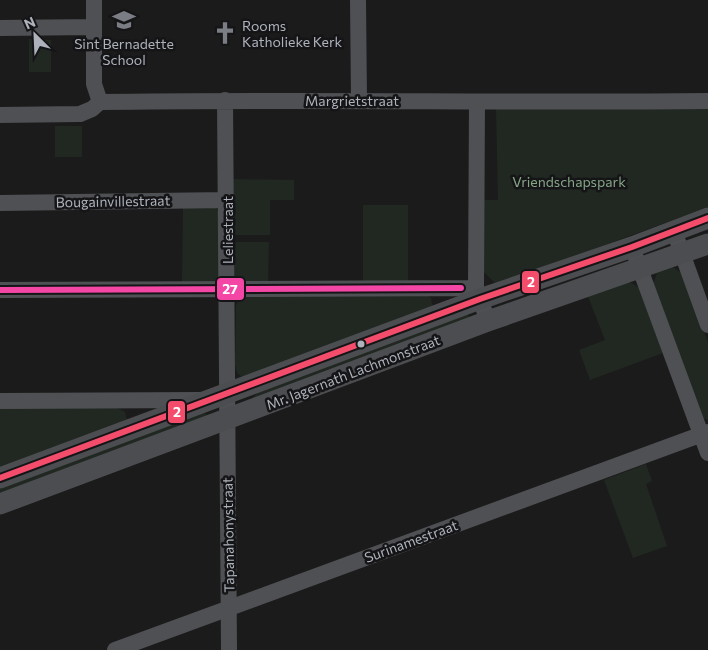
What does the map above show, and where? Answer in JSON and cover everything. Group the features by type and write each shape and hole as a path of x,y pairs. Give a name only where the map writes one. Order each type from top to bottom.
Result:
{"main road":[{"name":"Mr. Jagernath Lachmonstraat","path":"0,478 478,294 632,247 708,218"},
{"name":"Mr. Jagernath Lachmonstraat","path":"0,504 488,321 708,244"}],"street":[{"path":"94,0 94,84 100,102"},
{"path":"358,0 359,100"},
{"path":"0,28 94,27"},
{"name":"Margrietstraat","path":"0,115 80,114 92,109 100,102 225,100 708,101"},
{"name":"Leliestraat","path":"225,100 227,288 217,396 227,420"},
{"path":"477,102 478,294 488,321"},
{"name":"Bougainvillestraat","path":"0,203 227,200"},
{"path":"674,231 708,325"},
{"path":"632,247 639,269 705,433 708,453"},
{"path":"0,290 227,288 478,294"},
{"path":"0,401 217,396"},
{"name":"Tapanahonystraat","path":"227,420 230,650"},
{"name":"Surinamestraat","path":"115,650 705,433"}],"green space":[{"path":"29,39 51,40 51,72 29,72"},
{"name":"Vriendschapspark","path":"496,108 708,109 708,207 497,285 484,272 483,200 498,200"},
{"path":"55,126 82,126 82,157 55,157"},
{"path":"233,179 294,180 294,200 270,200 270,235 233,235"},
{"path":"363,205 408,205 408,282 363,283"},
{"path":"183,206 214,206 220,213 219,282 182,286"},
{"path":"234,242 269,242 268,283 241,283 234,275"},
{"path":"673,267 682,273 708,342 708,420 702,418 652,287 657,273"},
{"path":"628,281 640,288 663,353 590,380 579,350 605,340 587,294"},
{"path":"246,295 427,295 431,298 433,309 247,378 238,374 235,364 236,305 239,299"},
{"path":"467,314 470,317 250,401 257,393"},
{"path":"0,406 115,407 125,412 127,421 0,473"},
{"path":"203,412 208,415 0,498 0,487"},
{"path":"646,464 652,481 646,484 667,546 633,558 604,480"}],"transit line":[{"name":"2","path":"0,478 480,299 632,247 708,218"},
{"name":"27","path":"0,290 461,288"}],"place":[{"name":"Sint Bernadette School","path":"124,20"},
{"name":"Rooms Katholieke Kerk","path":"225,33"}]}
